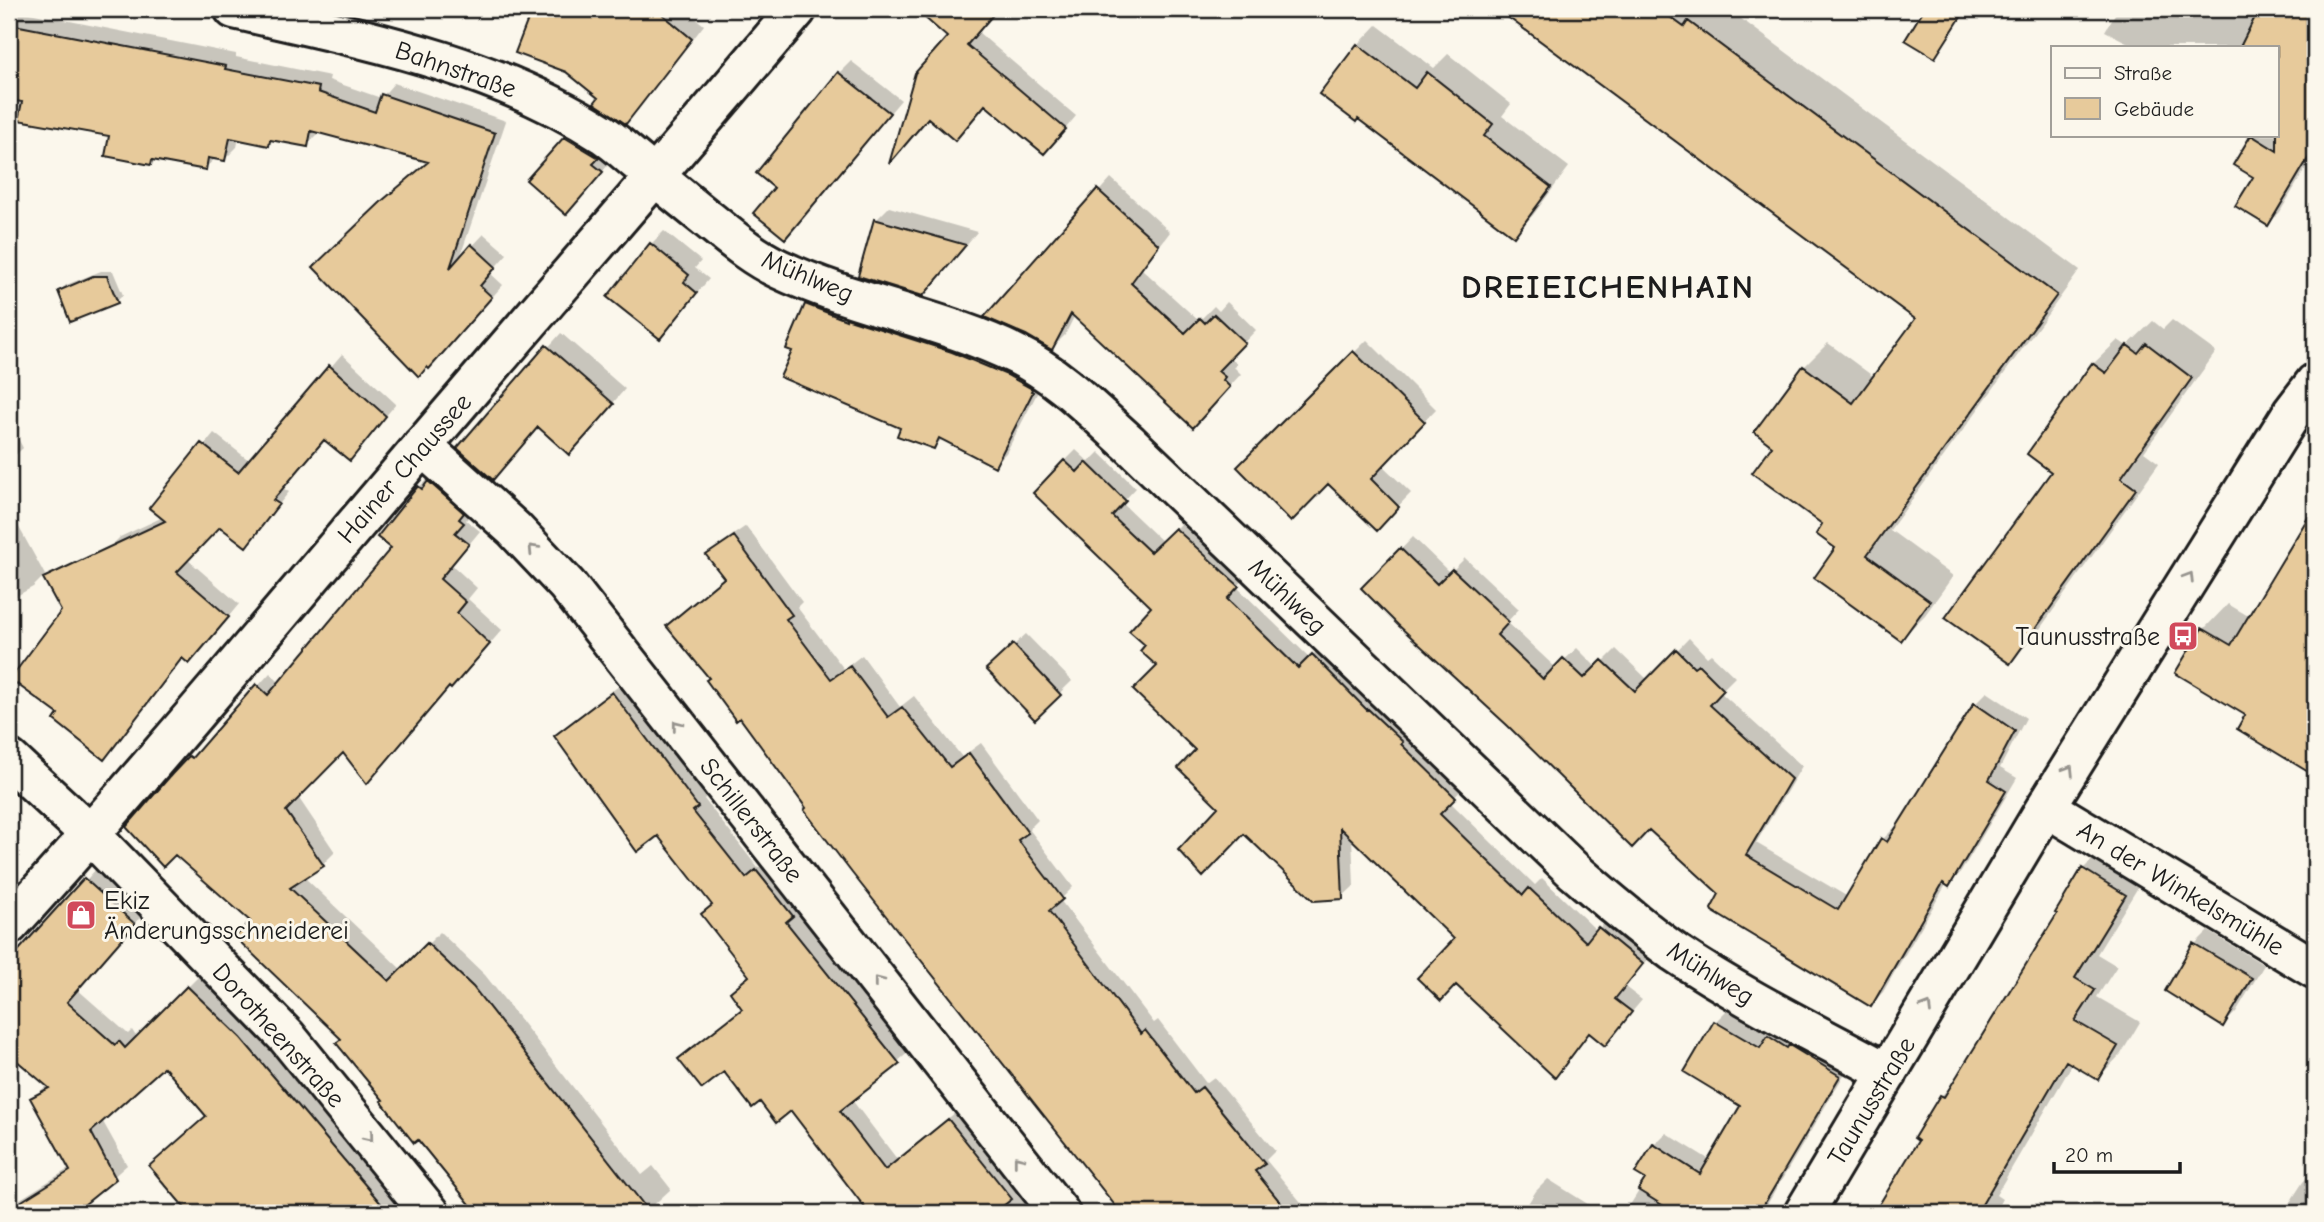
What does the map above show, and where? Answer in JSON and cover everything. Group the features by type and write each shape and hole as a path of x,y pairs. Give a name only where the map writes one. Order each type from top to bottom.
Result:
{"street":[{"name":"Bahnstraße","path":"234,9 405,49 520,90 567,112 606,136 656,177"},
{"name":"Hainer Chaussee","path":"9,925 91,835 797,9"},
{"name":"Mühlweg","path":"656,177 743,248 777,268 810,282 988,343 1041,368 1129,443 1564,862 1620,911 1701,969 1772,1011 1888,1073"},
{"name":"Taunusstraße","path":"1804,1213 2046,807 2284,425 2315,383"},
{"name":"Schillerstraße","path":"422,446 514,528 567,585 1060,1213"},
{"name":"Dorotheenstraße","path":"9,759 91,835 287,1037 430,1213"},
{"name":"An der Winkelsmühle","path":"2046,807 2315,969"}],"building":[{"path":"532,9 656,9 692,39 626,124 594,103 598,98 566,72 515,53"},
{"path":"915,9 998,9 967,45 1066,129 1044,154 985,105 955,141 928,118 889,164 915,73 947,37"},
{"path":"1497,9 1659,9 1684,27 1688,21 2057,295 1867,555 1930,601 1901,641 1814,578 1835,548 1816,534 1822,524 1752,473 1772,446 1754,432 1803,366 1853,403 1915,319"},
{"path":"1924,9 1966,9 1935,58 1905,40"},
{"path":"2259,9 2315,9 2315,147 2268,226 2235,206 2253,177 2233,165 2250,136 2277,151 2278,46 2240,46"},
{"path":"9,24 319,87 318,92 375,112 381,94 495,133 450,268 471,244 496,267 480,286 492,297 419,377 313,267 383,200 428,162 311,131 308,147 270,140 269,146 230,138 225,161 208,158 206,170 152,160 151,165 105,156 109,136 18,120 22,102 9,100"},
{"path":"1357,44 1415,88 1427,72 1493,124 1484,136 1551,187 1514,237 1358,119 1356,122 1319,94"},
{"path":"838,72 890,113 785,239 753,213 774,188 756,173"},
{"path":"564,137 599,158 593,164 603,172 566,215 526,180"},
{"path":"1097,189 1159,245 1131,283 1185,333 1200,318 1205,323 1214,314 1245,343 1218,371 1230,387 1193,428 1071,314 1052,350 1026,335 984,317"},
{"path":"874,219 966,245 923,296 858,276"},
{"path":"650,243 689,275 684,282 697,293 660,339 607,297"},
{"path":"93,276 107,276 118,303 70,322 58,291"},
{"path":"805,304 846,320 952,352 1007,375 1032,389 1033,392 995,467 939,438 934,449 897,436 900,428 780,377 792,351 786,349"},
{"path":"2146,343 2192,378 2121,478 2136,489 2010,664 1945,618 2051,472 2027,454 2092,363 2106,373 2127,345 2138,353"},
{"path":"546,345 614,404 569,455 538,427 493,480 457,448"},
{"path":"1353,351 1425,422 1371,479 1399,507 1377,531 1328,484 1291,522 1237,467"},
{"path":"329,365 386,416 350,461 324,440 273,500 279,504 246,547 220,527 177,572 229,617 189,664 182,658 104,760 54,720 58,714 10,679 61,611 43,578 165,521 149,508 201,443 238,472"},
{"path":"1064,460 1077,472 1086,462 1126,501 1112,516 1150,552 1175,528 1239,586 1227,599 1298,668 1312,654 1403,742 1401,744 1456,798 1440,814 1523,895 1529,888 1586,942 1598,927 1643,964 1615,999 1632,1012 1605,1046 1589,1033 1555,1078 1456,985 1441,1001 1417,978 1454,939 1340,828 1343,899 1314,901 1244,834 1203,877 1178,850 1218,807 1178,768 1195,750 1133,690 1157,666 1140,651 1145,645 1129,631 1151,607 1033,493"},
{"path":"428,481 464,513 459,519 464,523 455,533 469,544 440,579 466,602 457,613 490,644 451,689 449,687 367,784 343,753 286,811 324,866 290,888 389,981 427,943 473,987 650,1213 477,1213 418,1140 414,1143 381,1101 383,1100 336,1043 341,1039 235,937 250,921 175,855 163,867 126,827 189,756 192,758 256,684 268,695 391,548 377,537 418,486 422,489"},
{"path":"2315,506 2315,776 2237,729 2245,715 2175,673 2202,628 2231,645"},
{"path":"734,536 792,615 786,619 831,679 850,666 888,717 902,707 950,767 969,753 1028,833 1018,840 1063,899 1049,911 1141,1034 1145,1030 1194,1093 1202,1087 1265,1164 1255,1171 1289,1213 1121,1213 852,873 740,718 736,721 706,680 709,678 666,626 724,578 706,555"},
{"path":"1400,548 1437,584 1452,569 1509,622 1497,635 1543,679 1563,658 1584,678 1602,660 1635,691 1676,649 1694,667 1698,664 1724,690 1710,705 1791,779 1746,855 1838,910 1881,838 1887,842 1974,703 2015,731 1989,780 2006,791 1949,887 1943,883 1871,1007 1712,911 1719,894 1649,830 1632,848 1508,726 1398,625 1361,588"},
{"path":"1013,644 1061,695 1035,720 986,669"},
{"path":"612,692 698,807 693,811 746,878 756,870 793,916 786,922 900,1064 840,1111 885,1170 948,1119 1012,1199 994,1213 869,1213 791,1111 776,1123 760,1102 752,1108 724,1072 702,1089 678,1059 742,1009 730,992 749,976 701,914 712,905 658,836 637,852 554,736"},
{"path":"2082,868 2126,895 2075,978 2095,990 2075,1021 2118,1046 2098,1080 2066,1061 1977,1213 1874,1213 1918,1141 1914,1138 1940,1095 1944,1097 2057,914 2055,913"},
{"path":"84,878 135,924 67,1002 115,1045 119,1041 125,1048 187,986 241,1038 389,1213 189,1213 149,1166 206,1116 164,1067 91,1132 116,1179 74,1213 9,1213 9,1209 70,1171 30,1098 49,1088 9,1054 9,961"},
{"path":"2193,943 2252,978 2223,1027 2165,991"},
{"path":"1714,1021 1760,1048 1768,1036 1787,1048 1789,1045 1840,1076 1759,1213 1675,1213 1638,1190 1645,1179 1635,1173 1653,1144 1700,1174 1740,1106 1684,1072"}],"place":[{"name":"Taunusstraße","path":"2183,636"},
{"name":"Ekiz Änderungsschneiderei","path":"81,915"}],"district":[{"name":"DREIEICHENHAIN","path":"1608,286"}]}
